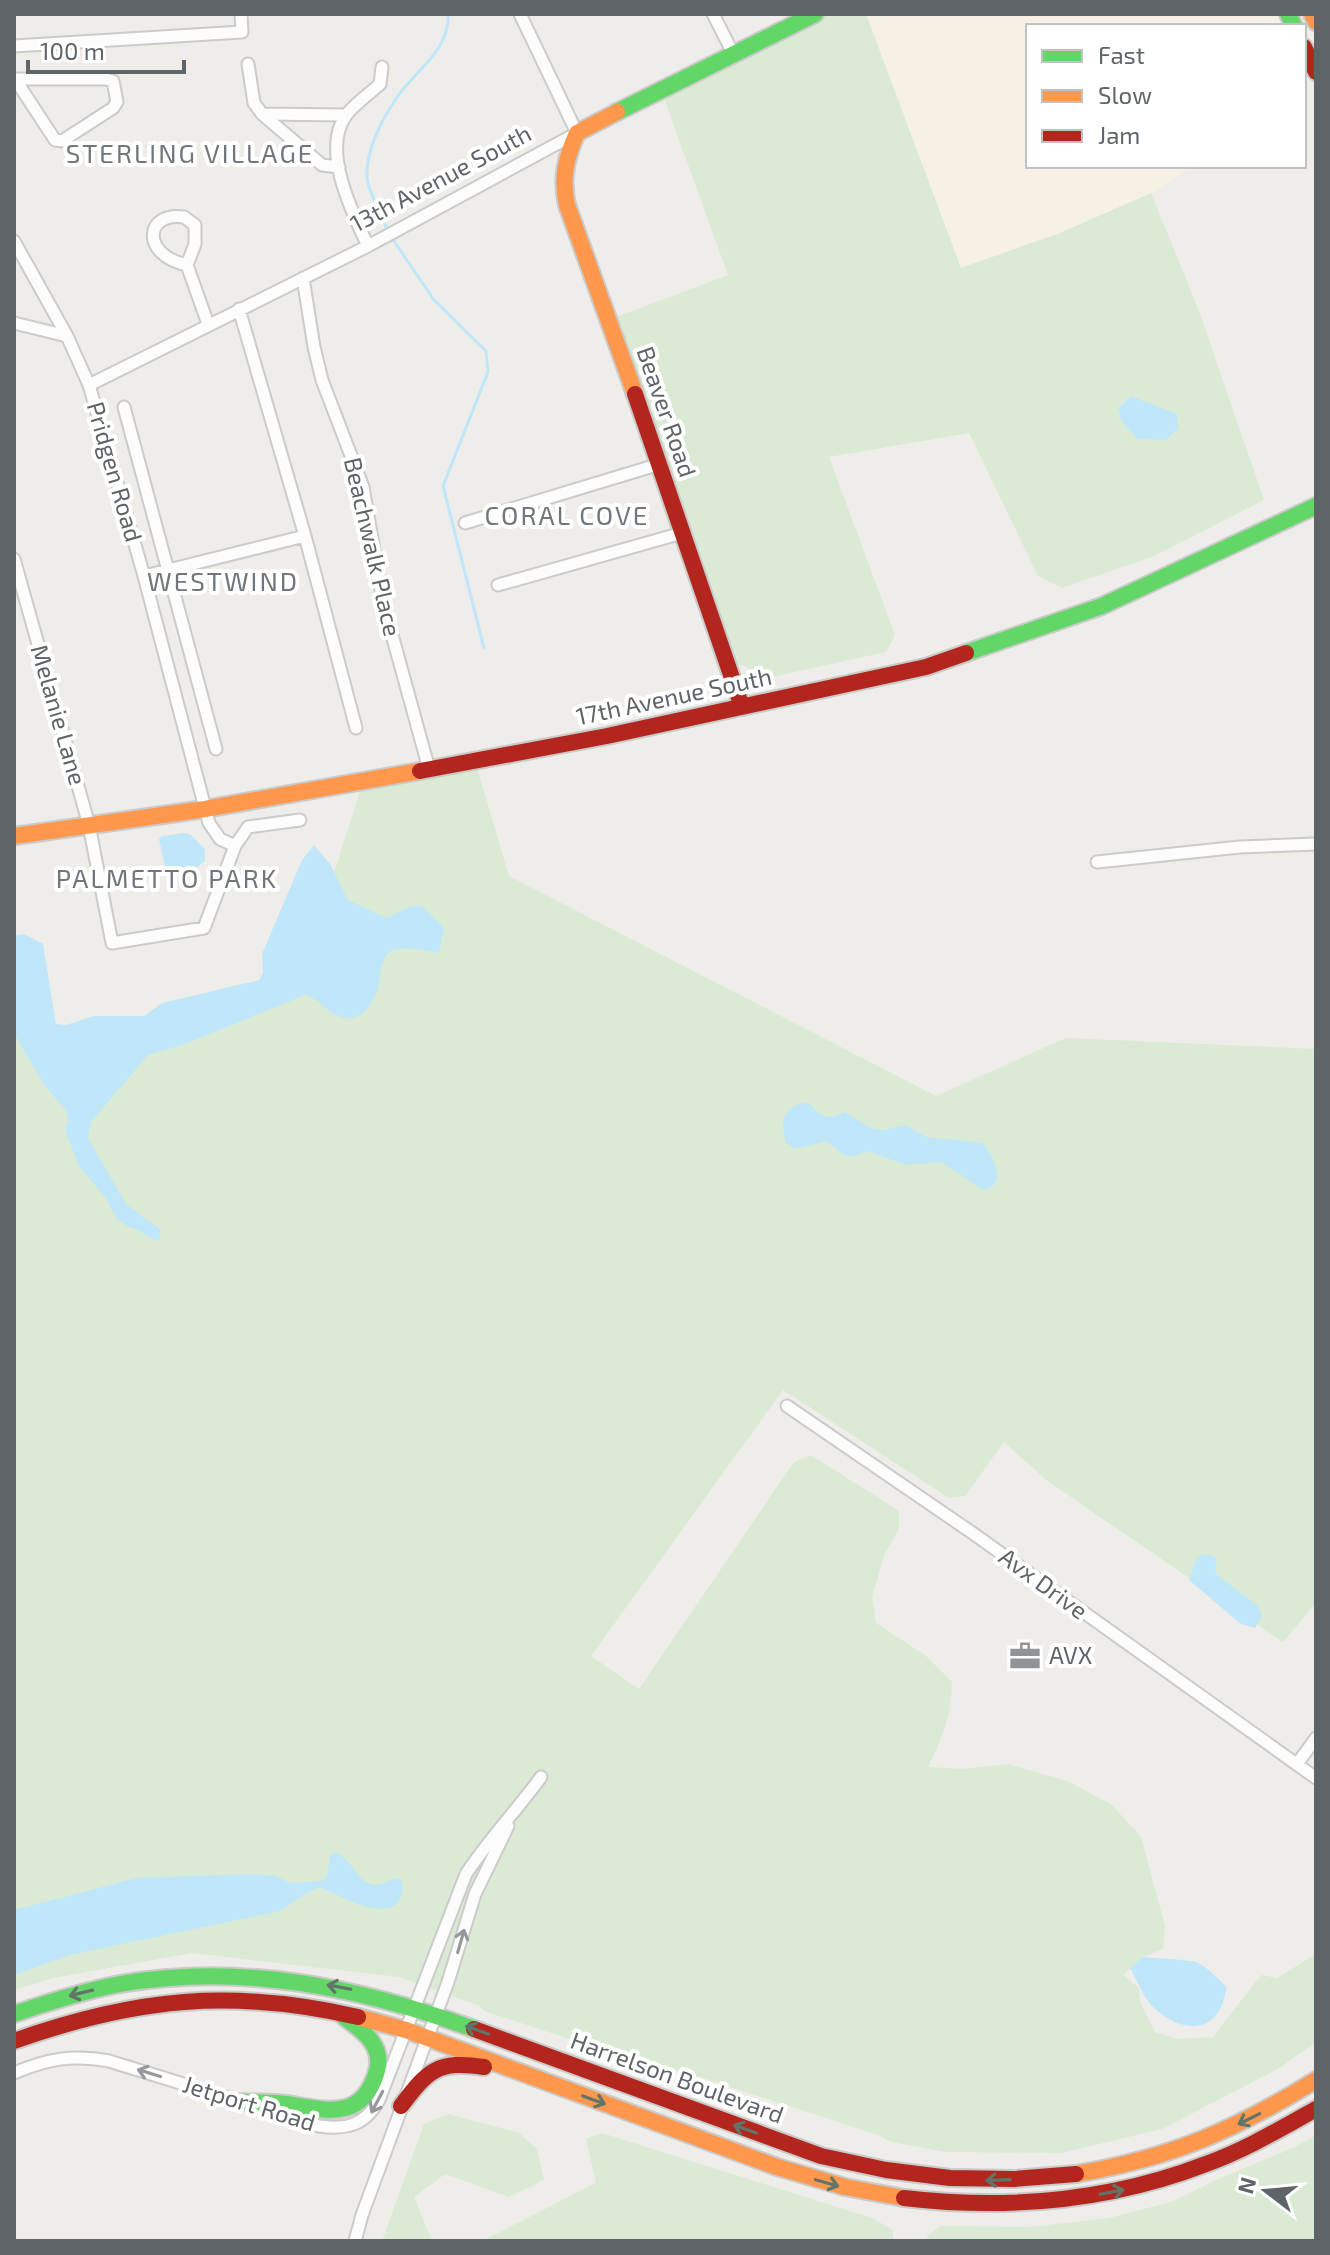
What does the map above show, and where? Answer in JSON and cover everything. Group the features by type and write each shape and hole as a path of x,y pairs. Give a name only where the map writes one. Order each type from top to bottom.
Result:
{"main road":[{"name":"13th Avenue South","path":"577,133 815,14"},
{"path":"1312,14 1316,22"},
{"path":"1306,51 1316,72"},
{"name":"Beaver Road","path":"577,133 567,153 562,188 742,707"},
{"name":"17th Avenue South","path":"14,836 205,809 429,769 607,736 926,667 1102,606 1316,506"},
{"name":"Harrelson Boulevard","path":"14,2014 52,2001 128,1983 225,1974 337,1986 414,2007 821,2156 876,2169 984,2181 1043,2178 1142,2160 1242,2123 1316,2080"},
{"name":"Harrelson Boulevard","path":"14,2041 94,2014 161,2001 241,1999 336,2011 426,2037 815,2179 896,2198 963,2204 1032,2204 1157,2182 1219,2160 1316,2109"},
{"path":"243,2102 281,2103 332,2112 346,2109 365,2097 378,2064 378,2050 366,2033 336,2011"},
{"path":"401,2106 425,2075 445,2063 465,2063 521,2073"}],"street":[{"path":"14,46 242,32 241,14"},
{"path":"520,14 577,133"},
{"path":"713,14 733,53"},
{"path":"248,64 254,103 262,114 322,165 339,167"},
{"path":"368,246 346,199 339,167 338,138 346,115 380,84 382,67"},
{"path":"15,79 105,79 113,81 117,102 113,108 62,141 55,140 15,79"},
{"path":"262,114 346,115"},
{"name":"13th Avenue South","path":"89,385 368,246 577,133"},
{"path":"187,265 170,261 160,254 154,243 158,223 166,217 184,217 195,225 195,244 187,265 208,324"},
{"name":"Pridgen Road","path":"14,241 67,336 89,385 144,576 209,823 220,839 235,846"},
{"name":"Beachwalk Place","path":"303,278 322,380 363,487 383,602 429,769"},
{"path":"239,309 305,536 356,728"},
{"path":"14,323 67,336"},
{"path":"124,407 216,749"},
{"path":"465,523 660,464"},
{"path":"498,585 682,533"},
{"path":"144,576 305,536"},
{"name":"Melanie Lane","path":"14,559 89,825 112,943 204,928 235,846"},
{"path":"235,846 248,827 300,820"},
{"path":"1097,862 1240,847 1316,844"},
{"name":"Avx Drive","path":"787,1406 974,1534 1316,1777"},
{"path":"1297,1764 1316,1738"},
{"path":"355,2241 478,1885 511,1818 541,1777"},
{"name":"Jetport Road","path":"14,2073 39,2062 86,2056 319,2126 341,2129 353,2126 375,2107 466,1874 487,1842 511,1818"}],"shaded area":[{"path":"866,14 1289,14 1294,24 1026,24 1026,168 1190,168 1151,193 1060,233 961,268"}],"green space":[{"path":"816,14 866,14 961,268 1060,233 1151,193 1199,311 1264,500 1154,556 1062,588 1038,576 969,433 829,457 895,635 886,652 762,679 745,666 727,662 608,320 728,275 661,90"},
{"path":"475,761 509,876 936,1096 1066,1038 1316,1049 1316,1603 1283,1642 1046,1480 1004,1442 965,1496 949,1498 783,1390 591,1656 639,1689 794,1462 811,1455 899,1511 899,1529 884,1555 872,1597 876,1623 925,1655 952,1682 945,1726 928,1767 963,1769 1008,1764 1070,1782 1112,1805 1141,1837 1165,1926 1163,1949 1143,1957 1123,1975 1139,1988 1140,2002 1155,2032 1178,2039 1213,2037 1261,1975 1277,1978 1316,1954 1316,2042 1278,2069 1162,2129 1061,2153 946,2152 892,2142 635,2056 631,2059 484,2011 480,2006 399,1977 192,1953 53,1978 14,1990 14,927 42,1054 296,992 363,782"},
{"path":"448,2114 519,2133 537,2149 544,2180 509,2197 445,2174 414,2197 432,2241 382,2241 424,2124"},
{"path":"602,2133 872,2218 893,2230 893,2241 482,2241 596,2183 586,2139"},
{"path":"1316,2135 1316,2241 926,2241 928,2235 941,2226 1030,2227 1109,2218 1171,2202"}],"water":[{"path":"1131,396 1177,414 1178,429 1166,440 1138,439 1122,422 1118,409"},
{"path":"190,834 205,849 205,861 194,869 166,871 159,839"},
{"path":"314,845 330,864 348,900 387,918 411,906 422,906 444,928 440,949 437,953 396,950 387,955 374,999 357,1016 348,1018 336,1015 305,995 185,1044 148,1055 91,1122 88,1138 126,1204 161,1230 159,1240 153,1240 117,1219 107,1200 79,1166 65,1130 68,1120 66,1110 44,1085 14,1033 14,935 24,934 43,944 56,1024 66,1025 94,1016 144,1016 162,1003 259,980 263,973 262,954 302,860"},
{"path":"801,1103 810,1104 825,1116 834,1117 843,1112 874,1129 906,1125 926,1137 983,1143 995,1163 996,1182 983,1190 941,1162 907,1165 867,1151 852,1157 844,1155 826,1141 795,1149 786,1143 783,1124 789,1111"},
{"path":"1202,1554 1211,1555 1217,1561 1217,1575 1258,1606 1262,1616 1255,1628 1241,1624 1189,1580 1196,1559"},
{"path":"335,1852 343,1856 360,1877 373,1885 394,1878 401,1880 402,1893 396,1904 389,1908 370,1907 320,1887 280,1911 70,1955 14,1975 14,1910 137,1878 250,1874 276,1876 290,1883 321,1881 327,1877 330,1856"},
{"path":"1143,1957 1193,1961 1205,1967 1227,1987 1219,2011 1204,2024 1195,2026 1168,2019 1146,1998 1130,1968"}],"waterway":[{"path":"387,229 368,183 371,149 392,105 438,49 444,38 448,14"},
{"path":"394,241 434,300 486,351 488,372 443,486 484,648"}],"traffic: fast":[{"path":"617,112 815,14"},
{"path":"1288,14 1293,24"},
{"path":"966,653 1102,606 1316,506"},
{"path":"14,2014 120,1984 211,1976 300,1983 344,1991 387,2001 474,2029"},
{"path":"243,2102 281,2103 329,2110 341,2109 362,2099 377,2071 377,2053 370,2039 344,2017"}],"traffic: slow":[{"path":"1312,14 1316,22"},
{"path":"617,112 577,133 567,159 564,186 567,205 635,394"},
{"path":"14,836 205,809 420,771"},
{"path":"358,2017 406,2030 777,2167 845,2187 904,2198"},
{"path":"1076,2174 1142,2160 1201,2140 1258,2114 1316,2080"}],"traffic: jam":[{"path":"1306,51 1316,72"},
{"path":"635,394 742,707"},
{"path":"420,771 607,736 926,667 966,653"},
{"path":"14,2041 101,2015 184,2002 268,2002 358,2017"},
{"path":"474,2029 821,2156 886,2170 950,2178 1014,2179 1076,2174"},
{"path":"401,2106 435,2070 455,2065 484,2067"},
{"path":"904,2198 942,2202 1019,2202 1133,2187 1220,2158 1316,2109"}],"place":[{"name":"AVX","path":"1025,1656"}],"district":[{"name":"STERLING VILLAGE","path":"190,154"},
{"name":"CORAL COVE","path":"567,516"},
{"name":"WESTWIND","path":"223,582"},
{"name":"PALMETTO PARK","path":"167,879"}]}
